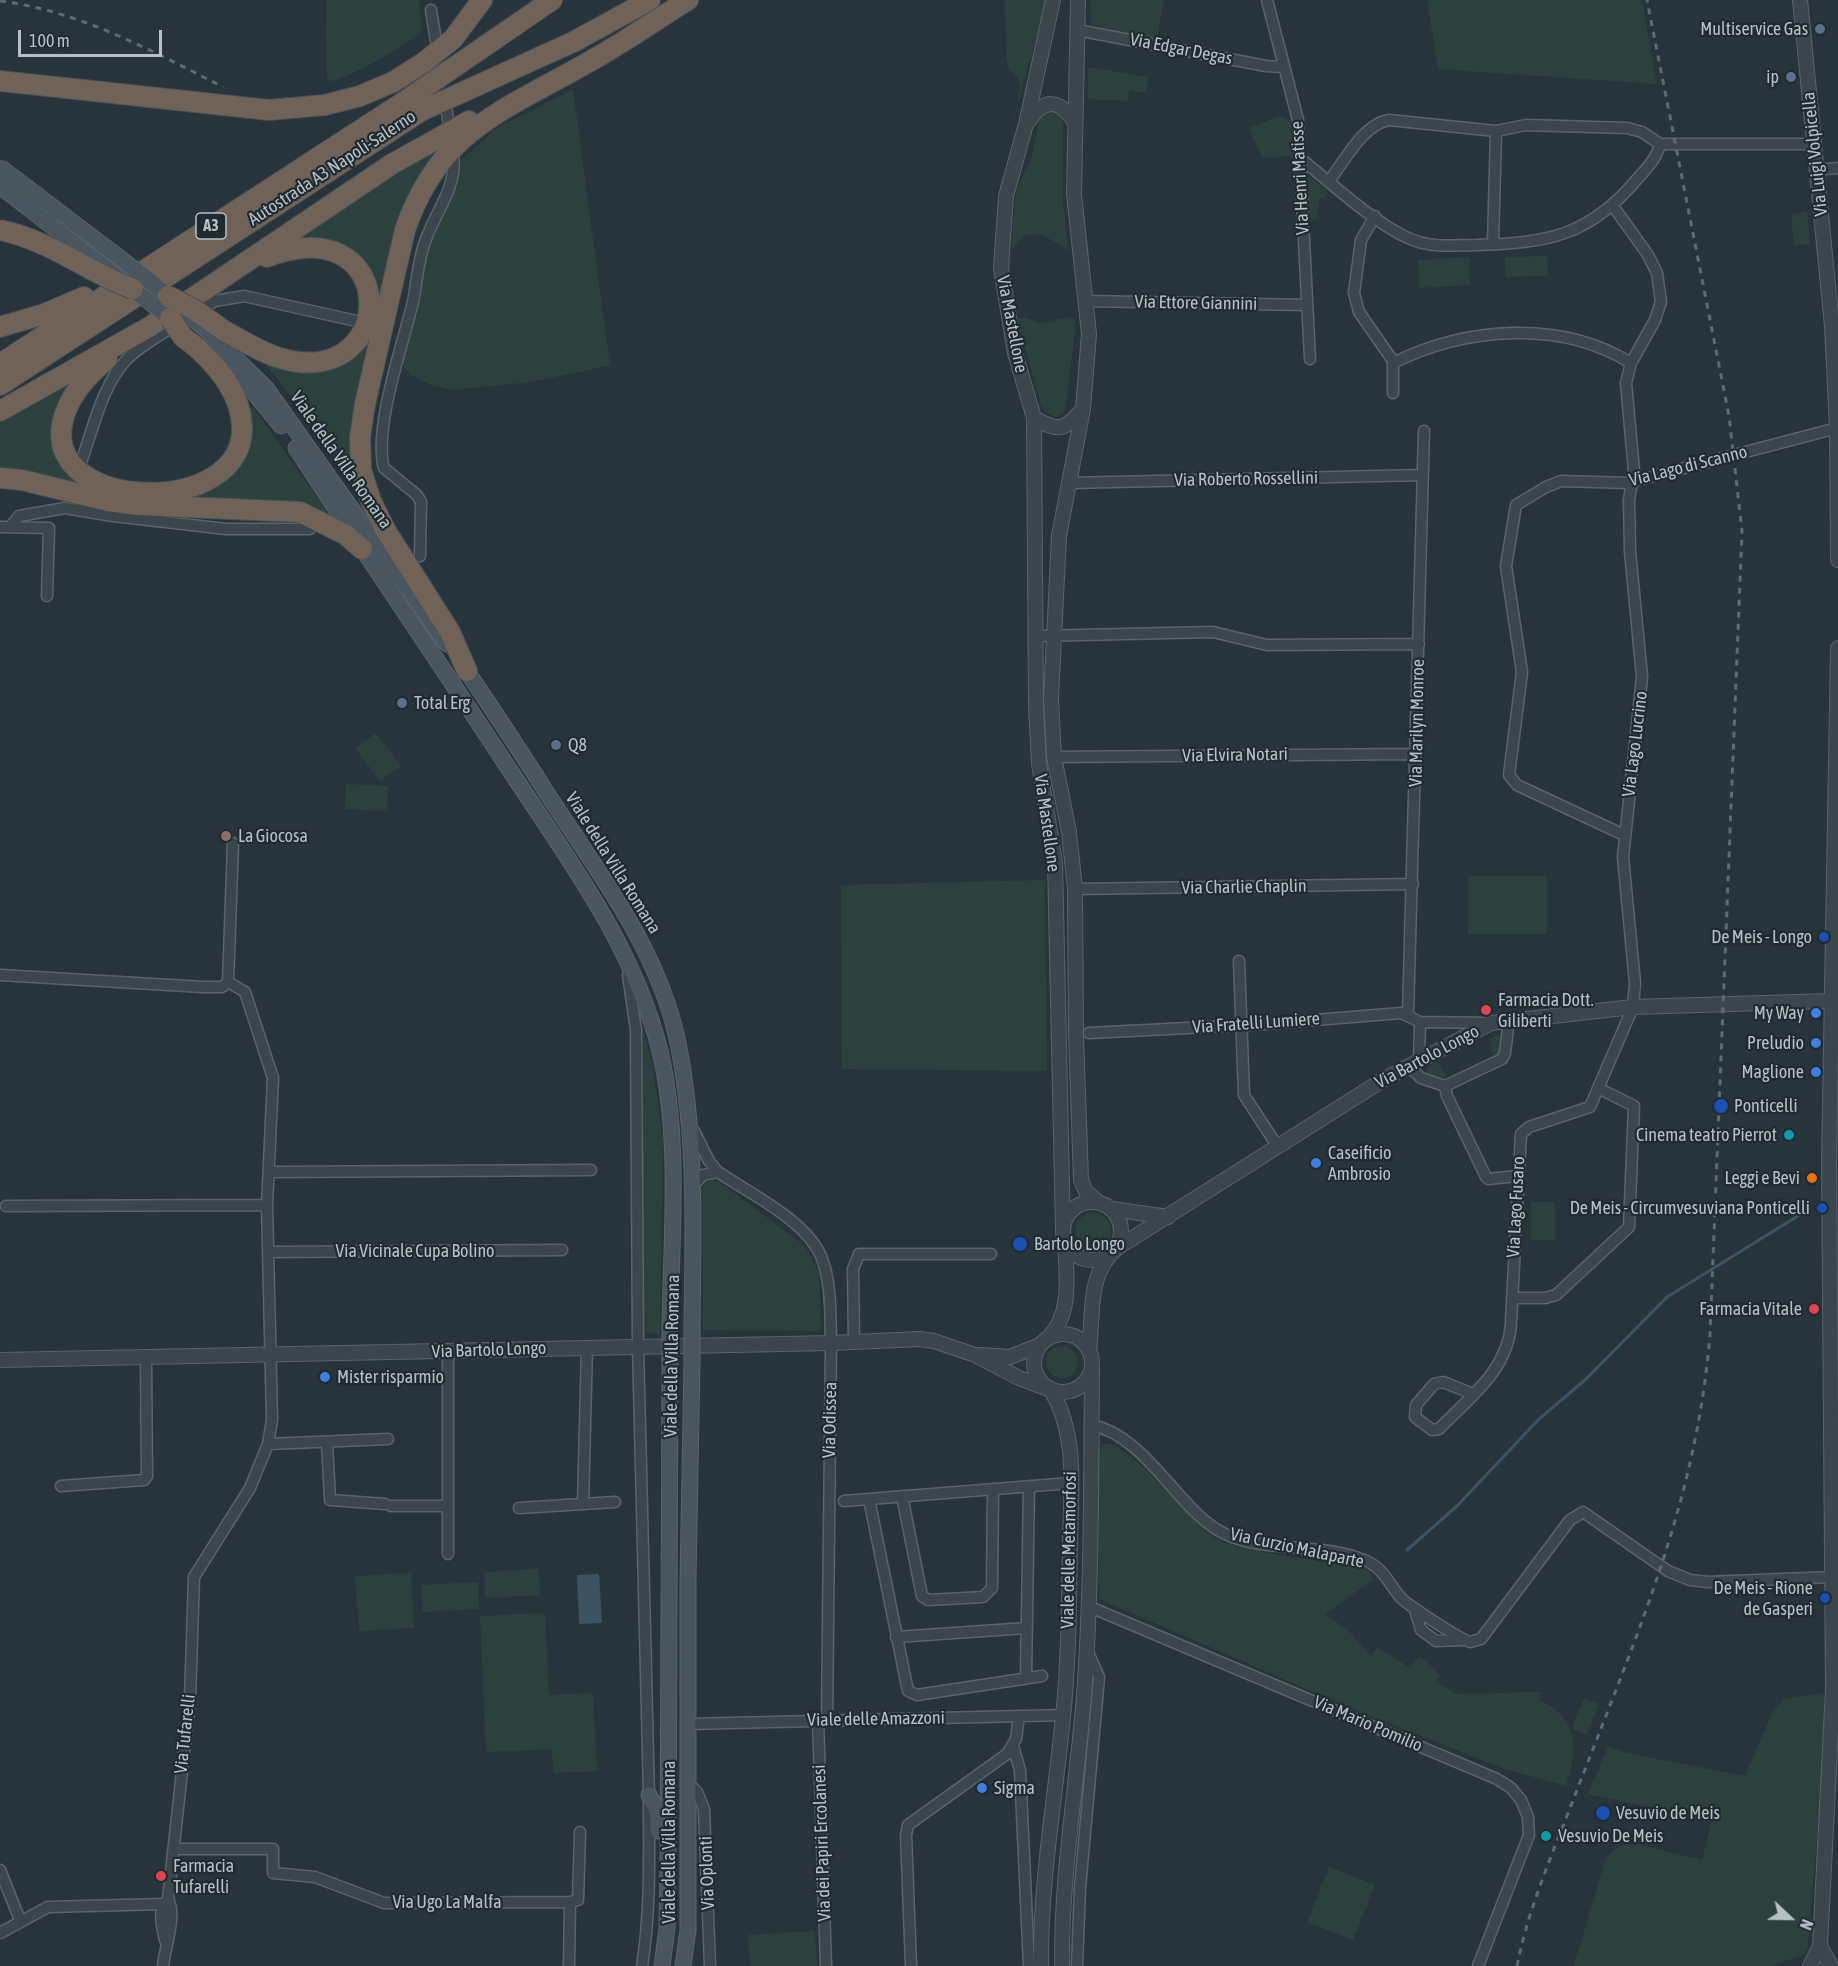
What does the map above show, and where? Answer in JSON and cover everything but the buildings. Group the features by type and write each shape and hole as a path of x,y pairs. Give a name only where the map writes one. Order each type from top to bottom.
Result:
{"highway":[{"name":"A3","path":"258,195 379,102 440,45 461,30 482,0"},
{"name":"Autostrada A3 Napoli-Salerno","path":"0,364 132,283 258,195 399,105 552,0"},
{"name":"Autostrada A3 Napoli-Salerno","path":"0,386 421,111 573,42 650,0"},
{"path":"466,671 450,632 386,531 371,501 361,470 360,436 367,395 405,230 415,202 442,158 460,138 484,120 591,61 688,0"},
{"name":"A3","path":"0,81 269,110 325,105 360,96 393,82 423,63 440,45"},
{"path":"0,411 151,326 392,164 466,123 543,87"},
{"path":"0,230 35,240 76,259 107,279 132,283"},
{"path":"170,318 183,338 208,338 300,362 322,361 340,354 356,344 367,324 370,305 367,284 357,266 342,253 324,248 288,249 234,270"},
{"path":"0,327 132,283"},
{"path":"151,326 85,379 64,414 60,435 64,452 73,466 87,479 124,490 146,493 198,485 215,476 231,464 242,437 242,420 228,382 195,310 168,296"},
{"path":"0,478 22,480 108,501 138,505 300,512 346,535 362,549"}],"main road":[{"path":"0,167 168,296"},
{"path":"0,186 132,283 170,318"},
{"name":"Viale della Villa Romana","path":"208,338 266,388 466,671 630,920 656,973 678,1042 694,1185 686,1963"},
{"name":"Viale della Villa Romana","path":"208,338 285,430 565,853 623,949 651,1019 670,1106 668,1867 667,1928 662,1966"},
{"path":"649,1795 658,1812 658,1849 668,1867"}],"street":[{"name":"Via Mastellone","path":"1053,0 1026,124 1006,196 1001,268 1015,353 1034,418 1039,764 1055,862 1059,941 1058,1080 1064,1235"},
{"name":"Via Mastellone","path":"1078,0 1074,194 1089,334 1083,409 1059,536 1052,699 1054,757 1069,832 1075,889 1076,1034 1081,1180 1086,1192 1098,1202"},
{"name":"Via Henri Matisse","path":"1267,0 1298,120 1310,359"},
{"name":"Via Luigi Volpicella","path":"1800,0 1832,326 1837,428 1838,560"},
{"path":"431,10 440,45"},
{"name":"Via Edgar Degas","path":"1077,30 1266,66 1284,67"},
{"path":"1026,124 1034,112 1049,104 1064,109 1075,123"},
{"path":"447,112 449,125"},
{"path":"1329,182 1369,130 1384,121 1496,131 1526,125 1627,128 1642,132 1660,144 1813,144"},
{"path":"1494,244 1496,131"},
{"path":"1299,157 1400,234 1422,243 1440,246 1536,241 1563,235 1613,206 1654,159 1660,144"},
{"path":"420,556 421,502 417,495 384,468 382,460 384,432 422,249 454,176 453,153"},
{"path":"1816,170 1838,168"},
{"name":"Via Lago Lucrino","path":"1613,206 1648,255 1657,273 1661,292 1659,312 1631,363 1626,391 1634,482 1629,500 1630,551 1642,689 1624,835 1622,872 1635,983 1633,1007"},
{"path":"1375,216 1361,240 1354,293 1359,312 1391,356 1393,393"},
{"path":"80,465 111,380 120,368 136,351 208,304 223,298 244,296 362,322"},
{"name":"Via Ettore Giannini","path":"1085,301 1307,305"},
{"path":"389,329 406,333"},
{"path":"1393,363 1472,337 1522,332 1558,336 1600,348 1631,363"},
{"path":"1034,418 1050,427 1059,428 1070,425 1083,409"},
{"name":"Via Lago di Scanno","path":"1624,835 1526,789 1511,780 1509,775 1522,672 1506,566 1514,509 1523,499 1561,481 1634,482 1837,428"},
{"name":"Via Marilyn Monroe","path":"1408,1014 1424,431"},
{"name":"Via Roberto Rossellini","path":"1068,483 1423,475"},
{"path":"5,527 19,516 66,504 113,516 225,529 310,529"},
{"path":"5,527 49,528 46,596"},
{"path":"1036,636 1213,632 1267,645 1419,644"},
{"path":"1810,1966 1820,1946 1836,1689 1830,1489 1833,1162 1830,1000 1835,975 1838,648"},
{"name":"Via Elvira Notari","path":"1054,757 1416,754"},
{"path":"0,975 222,987 228,982 233,843"},
{"name":"Via Charlie Chaplin","path":"1075,889 1413,884"},
{"name":"Viale della Villa Romana","path":"623,949 635,1009 636,1030 638,1346 649,1795 648,1895 642,1966"},
{"path":"1239,961 1244,1095 1278,1147"},
{"path":"228,982 245,992 273,1078 267,1205 267,1295 273,1403 268,1444 387,1439"},
{"name":"Via Bartolo Longo","path":"1089,1350 1094,1284 1100,1268 1112,1253 1413,1063 1491,1023 1633,1007 1830,1000"},
{"name":"Via Lago Fusaro","path":"1473,1394 1443,1382 1434,1384 1416,1406 1415,1417 1436,1430 1473,1394 1498,1366 1508,1345 1511,1322 1519,1140 1524,1130 1586,1110 1633,1007"},
{"path":"1408,1014 1420,1022 1491,1023"},
{"name":"Via Fratelli Lumiere","path":"1089,1033 1408,1014"},
{"path":"1420,1022 1413,1063 1421,1078 1445,1086 1502,1059 1509,1020"},
{"path":"1445,1086 1447,1096 1486,1177 1488,1179 1517,1176"},
{"path":"1512,1298 1553,1296 1629,1227 1634,1106 1598,1088"},
{"name":"Via Odissea","path":"688,1116 699,1145 718,1172 803,1229 821,1257 828,1286 831,1343 822,1720"},
{"path":"270,1169 580,1165"},
{"path":"270,1169 591,1170"},
{"path":"694,1185 703,1175 718,1172"},
{"path":"1044,1341 1062,1334 1073,1335 1089,1350 1092,1368 1079,1387 1062,1392 1051,1390 1036,1373 1034,1358 1044,1341 1063,1316 1066,1292 1064,1235 1066,1219 1079,1205 1098,1202 1112,1209 1168,1217"},
{"path":"6,1206 267,1205"},
{"path":"1064,1235 1075,1254 1089,1260 1105,1257 1112,1253 1120,1239 1120,1223 1112,1209"},
{"name":"Via Vicinale Cupa Bolino","path":"268,1252 562,1250"},
{"path":"854,1342 853,1269 859,1254 991,1254"},
{"name":"Via Bartolo Longo","path":"0,1360 831,1343 919,1339 934,1341 975,1355 1019,1378 1051,1390"},
{"name":"Via Bartolo Longo","path":"975,1355 1010,1357 1044,1341"},
{"path":"583,1504 587,1347"},
{"path":"448,1351 448,1554"},
{"path":"61,1486 144,1480 147,1476 146,1358"},
{"name":"Viale delle Metamorfosi","path":"1062,1966 1064,1887 1082,1713 1090,1607 1092,1368"},
{"name":"Viale delle Metamorfosi","path":"1041,1966 1046,1875 1063,1715 1069,1603 1071,1483 1068,1429 1062,1408 1051,1390"},
{"name":"Via Curzio Malaparte","path":"1091,1425 1114,1433 1136,1451 1218,1530 1239,1539 1363,1559 1384,1573 1402,1599 1415,1610"},
{"path":"327,1442 330,1500 388,1505 448,1506"},
{"name":"Via Tufarelli","path":"163,1966 165,1940 161,1918 174,1849 190,1699 192,1591 197,1570 250,1488 268,1444"},
{"path":"844,1501 1071,1483"},
{"path":"1026,1678 1029,1486"},
{"path":"902,1496 922,1596 928,1600 983,1597 992,1588 993,1489"},
{"path":"869,1499 906,1688 912,1694 1042,1676"},
{"path":"519,1508 615,1502"},
{"path":"1415,1610 1421,1630 1436,1641 1463,1640 1473,1643 1480,1639 1570,1520 1583,1512 1658,1566 1690,1580 1833,1577"},
{"path":"1069,1603 1090,1607"},
{"name":"Via Mario Pomilio","path":"1090,1607 1497,1779 1511,1788 1525,1808 1529,1835 1478,1966"},
{"path":"1415,1610 1432,1617 1463,1640"},
{"path":"896,1637 1027,1628"},
{"name":"Viale delle Metamorfosi","path":"1077,1966 1080,1888 1099,1677 1087,1650"},
{"path":"1063,1715 1082,1713"},
{"name":"Viale delle Amazzoni","path":"689,1724 1063,1715"},
{"path":"1019,1716 1013,1746 1020,1770 1029,1966"},
{"name":"Via dei Papiri Ercolanesi","path":"822,1720 826,1966"},
{"path":"911,1966 906,1835 908,1825 917,1816 999,1761 1013,1746"},
{"name":"Via Oplonti","path":"689,1784 697,1792 704,1809 710,1966"},
{"path":"569,1966 570,1902 578,1900 580,1832"},
{"name":"Via Ugo La Malfa","path":"174,1849 273,1849 273,1874 315,1876 384,1903 570,1902"},
{"path":"0,1870 20,1920"},
{"path":"0,1933 20,1920 48,1907 166,1901"},
{"name":"Via Mario Pomilio","path":"1486,1966 1496,1921"},
{"path":"1820,1946 1831,1966"},
{"path":"1810,1966 1821,1964 1831,1966"}],"green space":[{"path":"326,0 422,0 419,2 422,30 405,44 376,61 347,76 327,81"},
{"path":"1005,0 1046,0 1012,127 1020,89 1018,78 1009,68 1006,58"},
{"path":"1090,0 1164,0 1157,39 1091,25"},
{"path":"1427,0 1642,0 1657,84 1438,69"},
{"path":"1088,67 1148,77 1146,92 1129,91 1128,101 1088,99"},
{"path":"573,89 610,365 532,382 451,390 431,385 411,375 401,363 418,275 430,236 456,185 459,162 497,128"},
{"path":"1049,111 1061,116 1063,123 1063,202 1068,250 1038,235 1024,235 1012,249 1014,204 1019,185 1031,160 1038,124 1043,114"},
{"path":"1279,116 1290,120 1293,156 1262,158 1249,128"},
{"path":"442,143 447,145 425,175 375,349 363,504 301,408 256,353 272,360 362,343 366,269 291,242"},
{"path":"1305,173 1328,191 1325,200 1320,198 1317,219 1308,221"},
{"path":"1807,212 1810,244 1794,246 1791,214"},
{"path":"1547,256 1548,276 1505,277 1505,257"},
{"path":"1469,257 1470,285 1419,288 1418,260"},
{"path":"1071,317 1076,321 1066,407 1063,414 1055,417 1043,410 1016,318 1027,318 1039,323"},
{"path":"70,379 75,384 58,417 57,443 63,457 77,474 97,486 120,493 146,496 172,495 197,489 219,480 236,467 245,454 250,433 248,410 253,407 332,518 330,520 307,511 259,503 118,497 0,473 0,415"},
{"path":"376,733 401,766 380,781 355,748"},
{"path":"346,784 388,786 387,811 345,809"},
{"path":"1468,876 1547,876 1547,934 1468,934"},
{"path":"1045,880 1047,1071 842,1069 841,885"},
{"path":"643,1027 653,1068 663,1143 660,1334 647,1332 642,1324"},
{"path":"1503,1033 1501,1051 1493,1058 1489,1039"},
{"path":"1438,1062 1447,1077 1427,1076 1427,1068"},
{"path":"711,1180 721,1183 805,1246 819,1273 821,1331 703,1330 702,1189 706,1182"},
{"path":"1531,1202 1555,1202 1555,1240 1531,1240"},
{"path":"1093,1213 1105,1219 1111,1231 1105,1243 1093,1249 1081,1243 1075,1231 1081,1219"},
{"path":"1062,1346 1074,1350 1078,1362 1074,1374 1062,1378 1050,1374 1046,1362 1050,1350"},
{"path":"1109,1443 1136,1461 1202,1528 1225,1543 1283,1555 1359,1566 1368,1571 1374,1579 1325,1614 1348,1630 1370,1656 1378,1647 1409,1667 1420,1656 1440,1675 1436,1682 1457,1694 1541,1692 1539,1700 1562,1716 1572,1736 1572,1759 1566,1786 1505,1769 1360,1712 1099,1599 1098,1452 1104,1444"},
{"path":"539,1569 540,1595 486,1598 484,1572"},
{"path":"411,1573 414,1628 359,1631 355,1576"},
{"path":"478,1582 479,1609 422,1612 421,1585"},
{"path":"545,1613 549,1695 593,1693 597,1771 553,1773 552,1749 486,1752 480,1616"},
{"path":"1824,1693 1824,1753 1808,1944 1805,1954 1772,1966 1574,1966 1606,1857 1621,1845 1636,1844 1702,1860 1712,1821 1588,1794 1608,1747 1626,1753 1745,1776 1772,1713 1783,1699"},
{"path":"1584,1698 1599,1704 1587,1735 1572,1729"},
{"path":"1329,1867 1375,1885 1353,1940 1307,1922"},
{"path":"815,1931 817,1966 750,1966 748,1935"}],"water":[{"path":"599,1574 602,1623 579,1624 577,1575"}],"waterway":[{"path":"1407,1550 1457,1506 1539,1419 1585,1380 1667,1297 1801,1214 1810,1201"}],"railway":[{"path":"1517,1966 1528,1921 1543,1877 1621,1678 1661,1567 1692,1454 1703,1395 1710,1334 1742,531 1729,416 1647,0"},
{"path":"0,1 30,6 87,23 115,34 223,87"}],"place":[{"name":"Multiservice Gas","path":"1820,29"},
{"name":"ip","path":"1791,77"},
{"name":"Total Erg","path":"402,703"},
{"name":"Q8","path":"556,745"},
{"name":"La Giocosa","path":"226,836"},
{"name":"De Meis - Longo","path":"1824,937"},
{"name":"Farmacia Dott. Giliberti","path":"1486,1010"},
{"name":"My Way","path":"1816,1013"},
{"name":"Preludio","path":"1816,1043"},
{"name":"Maglione","path":"1816,1072"},
{"name":"Ponticelli","path":"1721,1106"},
{"name":"Cinema teatro Pierrot","path":"1789,1135"},
{"name":"Caseificio Ambrosio","path":"1316,1163"},
{"name":"Leggi e Bevi","path":"1812,1178"},
{"name":"De Meis - Circumvesuviana Ponticelli","path":"1822,1208"},
{"name":"Bartolo Longo","path":"1020,1244"},
{"name":"Farmacia Vitale","path":"1814,1309"},
{"name":"Mister risparmio","path":"325,1377"},
{"name":"De Meis - Rione de Gasperi","path":"1825,1598"},
{"name":"Sigma","path":"982,1788"},
{"name":"Vesuvio de Meis","path":"1603,1813"},
{"name":"Vesuvio De Meis","path":"1546,1836"},
{"name":"Farmacia Tufarelli","path":"161,1876"}]}
